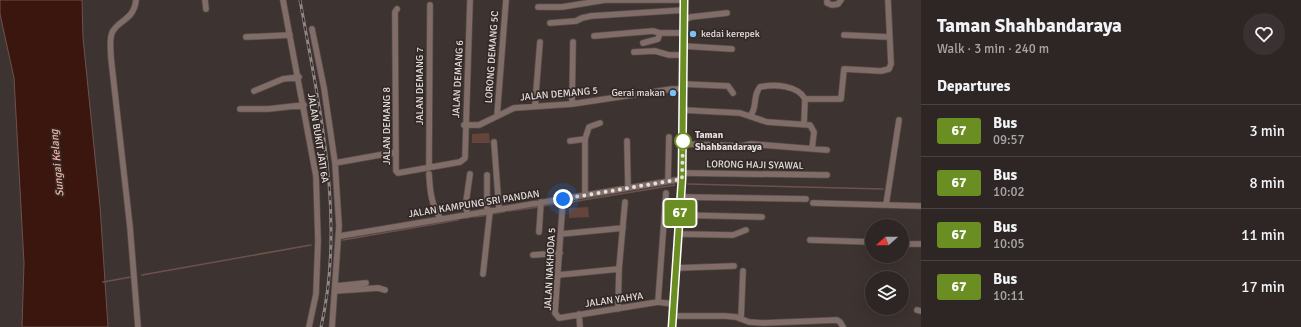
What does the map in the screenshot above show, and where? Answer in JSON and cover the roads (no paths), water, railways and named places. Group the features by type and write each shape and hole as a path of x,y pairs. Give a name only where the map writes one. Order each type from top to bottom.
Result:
{"main road":[{"path":"672,327 682,176 684,0"}],"street":[{"path":"136,0 129,18 114,29 111,34 111,58 130,227 138,327"},
{"path":"205,0 206,9"},
{"name":"JALAN BUKIT JATI 6A","path":"283,0 299,77 316,176 318,241 316,294 310,327"},
{"name":"LORONG DEMANG 5C","path":"497,116 506,0"},
{"path":"538,7 562,7 605,0 684,0"},
{"path":"827,0 828,3 832,5 838,4 841,0"},
{"path":"805,99 841,98 844,69 889,70 891,64 888,0"},
{"name":"JALAN DEMANG 6","path":"465,158 464,125 470,1"},
{"name":"JALAN DEMANG 7","path":"429,167 430,5"},
{"name":"JALAN DEMANG 8","path":"397,9 395,12 396,171 398,173 460,162 465,158"},
{"path":"550,23 576,21 590,16 684,10"},
{"path":"684,20 691,17 728,12"},
{"path":"312,29 335,163 340,236 332,327"},
{"path":"594,36 653,31 660,33 683,33"},
{"path":"643,43 658,39 660,33"},
{"path":"246,37 290,34"},
{"path":"844,35 890,37"},
{"path":"535,105 540,42"},
{"path":"572,104 573,42"},
{"path":"683,46 732,49"},
{"path":"634,52 655,51 669,55 683,55"},
{"path":"254,91 283,79 299,77"},
{"name":"JALAN DEMANG 5","path":"464,125 479,125 514,108 535,105 572,104 672,89 683,86 728,86 733,93"},
{"path":"750,116 754,112 756,91 760,87 790,88 799,90 805,99 804,124"},
{"path":"240,109 268,109 304,105"},
{"path":"683,110 740,113 767,122 810,125 814,132 812,149"},
{"path":"886,205 899,120"},
{"path":"585,195 584,139 589,127 600,123"},
{"path":"668,137 668,181"},
{"path":"570,140 584,139"},
{"path":"627,141 628,188"},
{"path":"494,142 499,210"},
{"path":"683,144 742,146 751,144 827,150"},
{"path":"335,163 396,152"},
{"path":"429,174 430,194 436,212 441,219"},
{"path":"467,215 466,202 470,174"},
{"path":"483,274 488,211 487,175"},
{"name":"LORONG HAJI SYAWAL","path":"682,176 827,175"},
{"name":"JALAN KAMPUNG SRI PANDAN","path":"340,236 488,211 563,202 585,195 668,181 682,176"},
{"path":"658,302 666,193"},
{"path":"681,198 806,199"},
{"name":"JALAN NAKHODA 5","path":"557,316 555,313 563,202"},
{"path":"618,309 619,269 625,202"},
{"path":"813,203 921,206"},
{"path":"539,232 542,205"},
{"path":"680,215 762,217"},
{"path":"561,234 623,228"},
{"path":"678,234 733,235 746,230"},
{"path":"810,240 865,242"},
{"path":"909,244 920,244"},
{"path":"533,255 560,253"},
{"path":"676,268 734,266"},
{"path":"558,275 619,269"},
{"path":"742,319 743,271"},
{"path":"335,288 366,283"},
{"path":"335,288 378,288 385,290"},
{"name":"JALAN YAHYA","path":"557,316 559,318 658,302 673,304"},
{"path":"579,314 580,327"},
{"path":"672,316 725,316 742,319 749,322 763,323 837,320 843,327"}],"water":[{"name":"Sungai Kelang","path":"0,0 82,0 83,38 100,206 108,327 22,327 24,263 14,78 0,14"}],"waterway":[{"path":"688,184 883,189"},
{"path":"565,203 675,185"},
{"path":"543,206 561,203"},
{"path":"509,211 539,207"},
{"path":"492,214 504,212"},
{"path":"475,217 488,215"},
{"path":"343,240 458,220"},
{"path":"142,275 311,245"},
{"path":"103,282 131,277"}],"railway":[{"path":"300,0 322,122 330,204 331,245 328,286 321,327"}],"place":[{"name":"kedai kerepek","path":"693,34"},
{"name":"Gerai makan","path":"673,93"},
{"name":"Taman Shahbandaraya","path":"683,141"}]}
